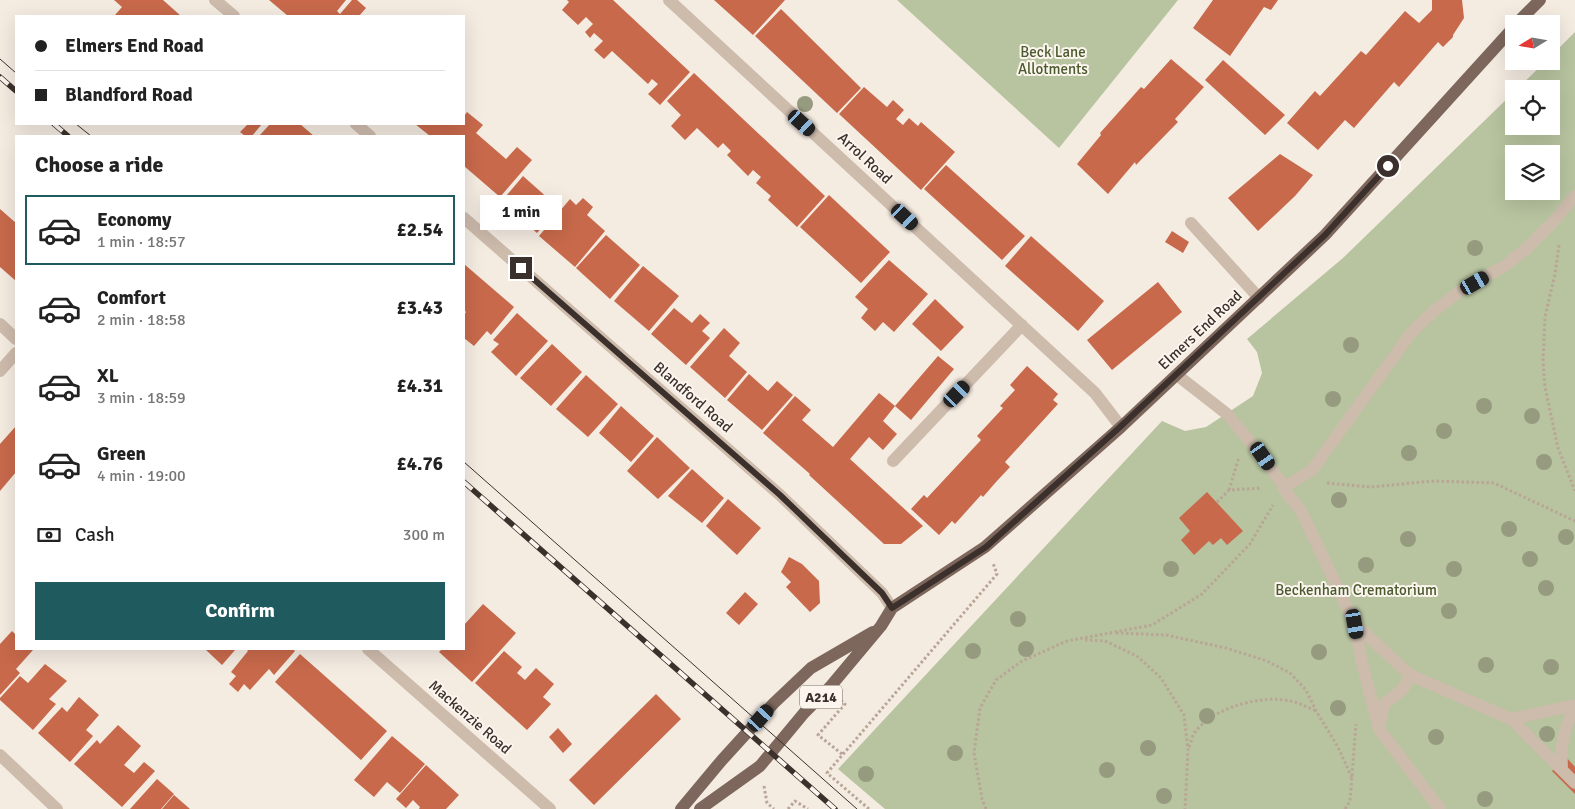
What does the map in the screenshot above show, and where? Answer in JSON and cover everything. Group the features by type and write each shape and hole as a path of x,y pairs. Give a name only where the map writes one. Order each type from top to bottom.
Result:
{"main road":[{"path":"1525,15 1540,0"},
{"name":"Elmers End Road","path":"700,809 760,766 881,626 892,608 986,547 1177,375 1325,235 1505,37"},
{"name":"Elmers End Road","path":"681,809 718,764 774,703 811,668 881,626"}],"street":[{"name":"Arrol Road","path":"669,0 1095,393 1120,427"},
{"path":"217,1 233,15"},
{"path":"357,125 369,135"},
{"path":"1284,487 1297,481 1312,470 1411,333 1434,311 1460,291 1506,265 1520,254 1554,221 1575,196"},
{"name":"Blandford Road","path":"465,219 780,495 882,593 892,608"},
{"path":"1191,223 1259,298"},
{"path":"0,324 15,337"},
{"path":"893,461 1022,325"},
{"path":"0,371 15,354"},
{"path":"1177,375 1227,414 1263,456 1301,511 1355,624 1361,659 1379,728 1440,809"},
{"path":"1355,624 1410,675 1511,719 1575,783"},
{"name":"Mackenzie Road","path":"369,650 550,809"},
{"path":"1379,728 1384,704 1403,689 1410,675"},
{"path":"1511,719 1575,707"},
{"path":"1562,770 1561,745 1567,723 1575,707"},
{"path":"0,755 57,809"}],"path":[{"path":"1564,210 1555,274 1545,317 1543,362 1545,387 1558,448 1575,491"},
{"path":"1217,502 1229,490 1246,436"},
{"path":"1297,481 1371,487 1433,481 1494,483 1575,520"},
{"path":"1229,490 1284,487"},
{"path":"1079,640 1152,625 1202,594 1250,544 1284,487"},
{"path":"869,809 827,773 997,574"},
{"path":"1111,633 1166,635 1226,648 1267,661 1290,673 1306,690 1316,711 1338,747 1352,778"},
{"path":"986,809 982,799 974,753 980,708 996,680 1022,661 1067,641 1079,640 1105,641 1137,656 1161,678 1184,715 1188,750 1185,809"},
{"path":"830,687 845,704 818,735 842,754"},
{"path":"1188,750 1194,733 1199,728 1209,719 1233,706 1268,699 1294,701 1316,711"},
{"path":"1345,809 1350,801 1356,723"},
{"path":"788,809 795,801 808,809"}],"green space":[{"name":"Beck Lane Allotments","path":"897,0 1178,0 1059,148"},
{"name":"Beckenham Crematorium","path":"1575,32 1575,809 885,809 838,769 1162,421 1185,431 1206,427 1253,396 1262,373 1257,352 1247,339 1343,258 1505,101 1505,135 1560,135 1560,80 1526,80 1537,70 1560,70 1560,47"}],"building":[{"path":"114,0 163,0 180,15 115,15 122,7"},
{"path":"269,0 346,0 337,11 340,14 352,0 357,0 366,8 360,15 287,15"},
{"path":"567,0 613,0 690,72 660,105 648,94 658,84 652,79 648,84 612,51 604,59 594,50 603,41 594,33 590,38 585,32 593,24 586,17 578,25 562,10 569,2"},
{"path":"714,0 785,0 753,35"},
{"path":"1213,0 1278,0 1271,10 1264,7 1230,56 1193,28"},
{"path":"1432,0 1462,0 1464,18 1453,37 1443,47 1438,42 1399,87 1394,82 1354,128 1345,120 1318,150 1287,123 1315,91 1320,96 1361,51 1366,55 1405,11 1419,23 1432,10"},
{"path":"781,9 861,88 837,113 755,36"},
{"path":"1171,59 1204,87 1175,119 1178,122 1136,165 1135,162 1108,194 1077,164 1101,135 1100,133 1141,87 1144,89"},
{"path":"1223,60 1285,115 1265,135 1205,80"},
{"path":"694,73 825,196 797,227 768,200 771,196 756,183 761,177 753,170 748,176 727,155 731,151 723,143 718,148 697,128 685,140 671,126 681,115 667,101"},
{"path":"864,87 887,107 893,100 904,110 896,119 903,125 909,118 918,126 921,122 955,152 921,190 839,114"},
{"path":"467,112 483,125 476,133 506,159 517,147 532,160 500,197 465,167 465,135 429,135 416,125 465,125 465,115"},
{"path":"247,125 261,125 253,135 244,135 240,132"},
{"path":"269,125 301,125 313,135 260,135"},
{"path":"1280,154 1313,175 1295,196 1258,231 1228,198"},
{"path":"946,165 1025,236 1002,260 924,189"},
{"path":"523,176 559,208 537,233 501,202"},
{"path":"829,195 890,252 861,283 800,227"},
{"path":"583,198 593,207 587,215 605,231 575,267 539,236 570,199 576,205"},
{"path":"0,209 15,222 15,280 0,267"},
{"path":"1172,231 1189,242 1183,253 1165,242"},
{"path":"606,235 640,265 610,299 576,268"},
{"path":"1031,236 1104,301 1078,331 1005,266"},
{"path":"889,260 928,294 894,332 883,322 875,331 861,318 868,309 855,297"},
{"path":"465,265 514,307 491,335 487,331 474,346 465,339"},
{"path":"643,266 679,296 649,331 614,301"},
{"path":"1158,282 1182,312 1112,370 1087,340"},
{"path":"935,299 964,327 941,351 912,324"},
{"path":"674,308 692,323 700,314 710,323 702,331 710,338 686,365 651,334"},
{"path":"517,313 548,341 516,376 491,352 499,344 493,340"},
{"path":"724,328 740,343 729,356 747,372 725,398 690,367"},
{"path":"552,344 582,372 551,406 520,378"},
{"path":"938,356 954,369 911,420 895,406"},
{"path":"1027,366 1058,394 1053,400 1058,404 1005,462 1010,467 983,497 981,495 955,524 952,521 939,535 911,509 924,495 927,498 981,440 977,436 1003,408 1000,406 1015,390 1010,385"},
{"path":"749,374 768,391 777,381 793,395 762,430 727,400"},
{"path":"586,375 618,404 588,437 556,409"},
{"path":"879,393 895,406 883,421 897,434 883,450 869,437 850,459 923,526 901,544 884,544 810,474 763,433 795,396 811,410 802,420 833,447"},
{"path":"621,406 654,436 631,462 599,433"},
{"path":"15,427 15,473 0,491 0,444"},
{"path":"657,437 690,468 658,499 627,471"},
{"path":"692,469 724,498 702,523 668,496"},
{"path":"1207,492 1243,531 1227,545 1221,538 1213,545 1209,541 1194,555 1181,540 1190,531 1179,518"},
{"path":"728,499 761,528 737,555 706,526"},
{"path":"789,557 802,564 819,581 820,603 810,612 786,587 791,582 781,572"},
{"path":"745,592 758,604 739,625 726,613"},
{"path":"483,604 516,633 472,682 439,652 441,650 465,650 465,624"},
{"path":"12,631 15,634 15,650 33,650 16,669 20,673 0,695 0,644"},
{"path":"206,650 235,650 222,665"},
{"path":"248,651 295,651 274,675 269,669 250,690 244,684 238,692 229,684 236,676 231,672"},
{"path":"504,651 522,667 517,673 525,680 536,668 554,684 543,697 551,704 527,730 475,683"},
{"path":"300,654 387,731 361,760 275,682"},
{"path":"45,664 67,681 49,699 56,704 33,730 0,698 20,676 28,683"},
{"path":"656,694 681,719 594,805 569,780"},
{"path":"79,697 99,715 86,730 93,736 70,762 38,733 62,707 67,712"},
{"path":"118,725 141,746 124,765 134,773 144,762 155,771 122,807 74,764 97,740 100,744"},
{"path":"558,728 572,744 563,753 549,737"},
{"path":"392,736 425,764 400,793 387,782 374,797 354,780"},
{"path":"1566,757 1575,767 1575,794 1552,771"},
{"path":"426,765 459,795 446,809 419,809 420,807 413,800 406,808 396,799"},
{"path":"157,779 174,794 161,809 130,809"},
{"path":"174,795 190,809 162,809"}],"tram line":[{"path":"0,59 15,72"},
{"path":"77,125 90,135"},
{"path":"465,463 857,809"}],"railway":[{"path":"0,77 15,90"},
{"path":"55,125 67,135"},
{"path":"465,483 835,809"}],"route":[{"path":"521,268 780,495 882,593 892,608 986,547 1120,427 1325,235 1388,166"}]}
